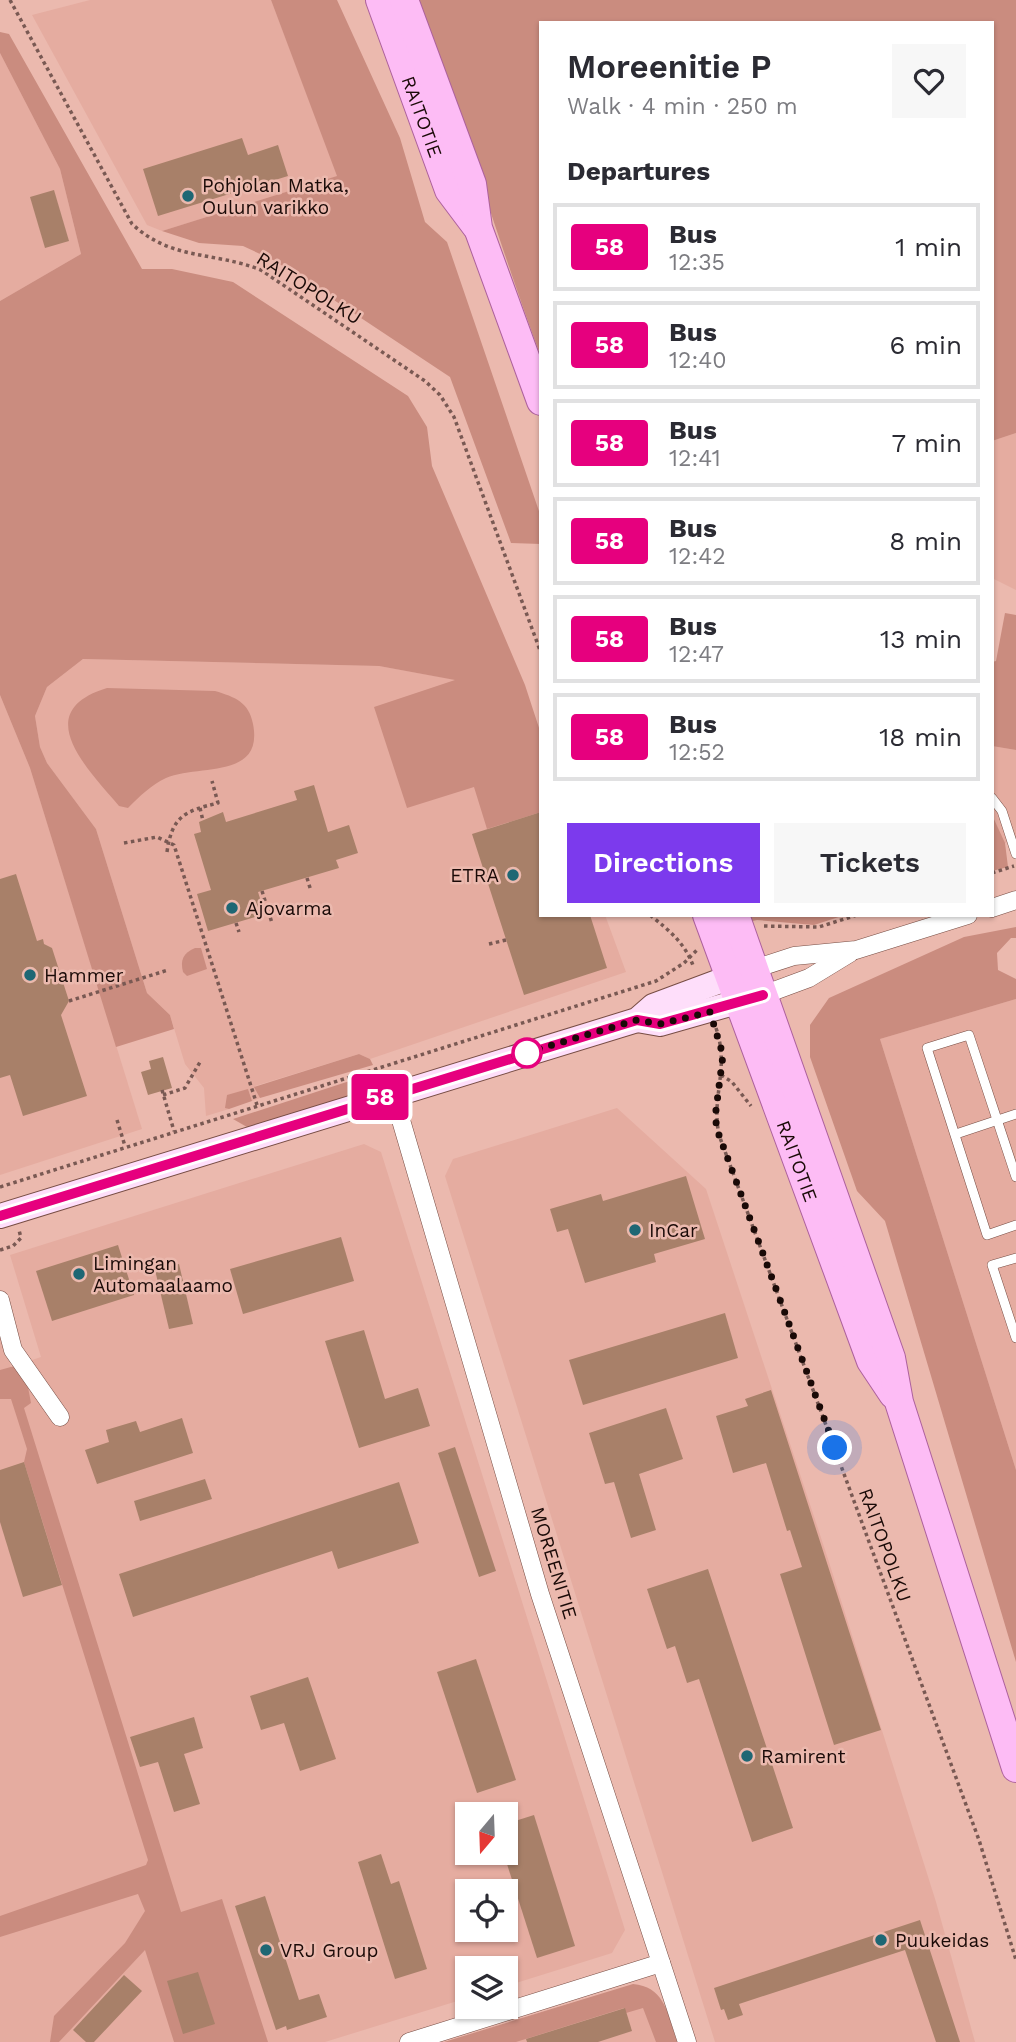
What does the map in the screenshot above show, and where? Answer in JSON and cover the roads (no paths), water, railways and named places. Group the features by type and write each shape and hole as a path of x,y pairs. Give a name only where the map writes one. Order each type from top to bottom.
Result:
{"main road":[{"name":"RAITOTIE","path":"380,0 449,191 478,228"},
{"name":"RAITOTIE","path":"404,0 472,184 478,228 539,396"},
{"name":"RAITOTIE","path":"710,917 731,930 746,986 870,1361 899,1402 1016,1769"}],"street":[{"path":"994,907 1016,901"},
{"path":"637,1020 660,1024 710,1012 794,956 856,950 962,917"},
{"path":"0,1216 637,1020 653,1006 701,986 746,986 809,978 856,950"},
{"name":"MOREENITIE","path":"393,1093 540,1594 687,2042"},
{"path":"0,1300 13,1350 60,1417"},
{"path":"409,2042 661,1963"}],"lane":[{"path":"994,801 1002,811 1016,854"},
{"path":"1016,1177 969,1035 927,1048 987,1235 1016,1226"},
{"path":"956,1134 1016,1114"},
{"path":"1016,1258 992,1265 1016,1338"}],"place":[{"name":"Pohjolan Matka, Oulun varikko","path":"188,196"},
{"name":"ETRA","path":"513,875"},
{"name":"Ajovarma","path":"232,908"},
{"name":"Hammer","path":"30,975"},
{"name":"InCar","path":"635,1230"},
{"name":"Limingan Automaalaamo","path":"79,1274"},
{"name":"Ramirent","path":"747,1756"},
{"name":"Puukeidas","path":"881,1940"},
{"name":"VRJ Group","path":"266,1950"}]}
